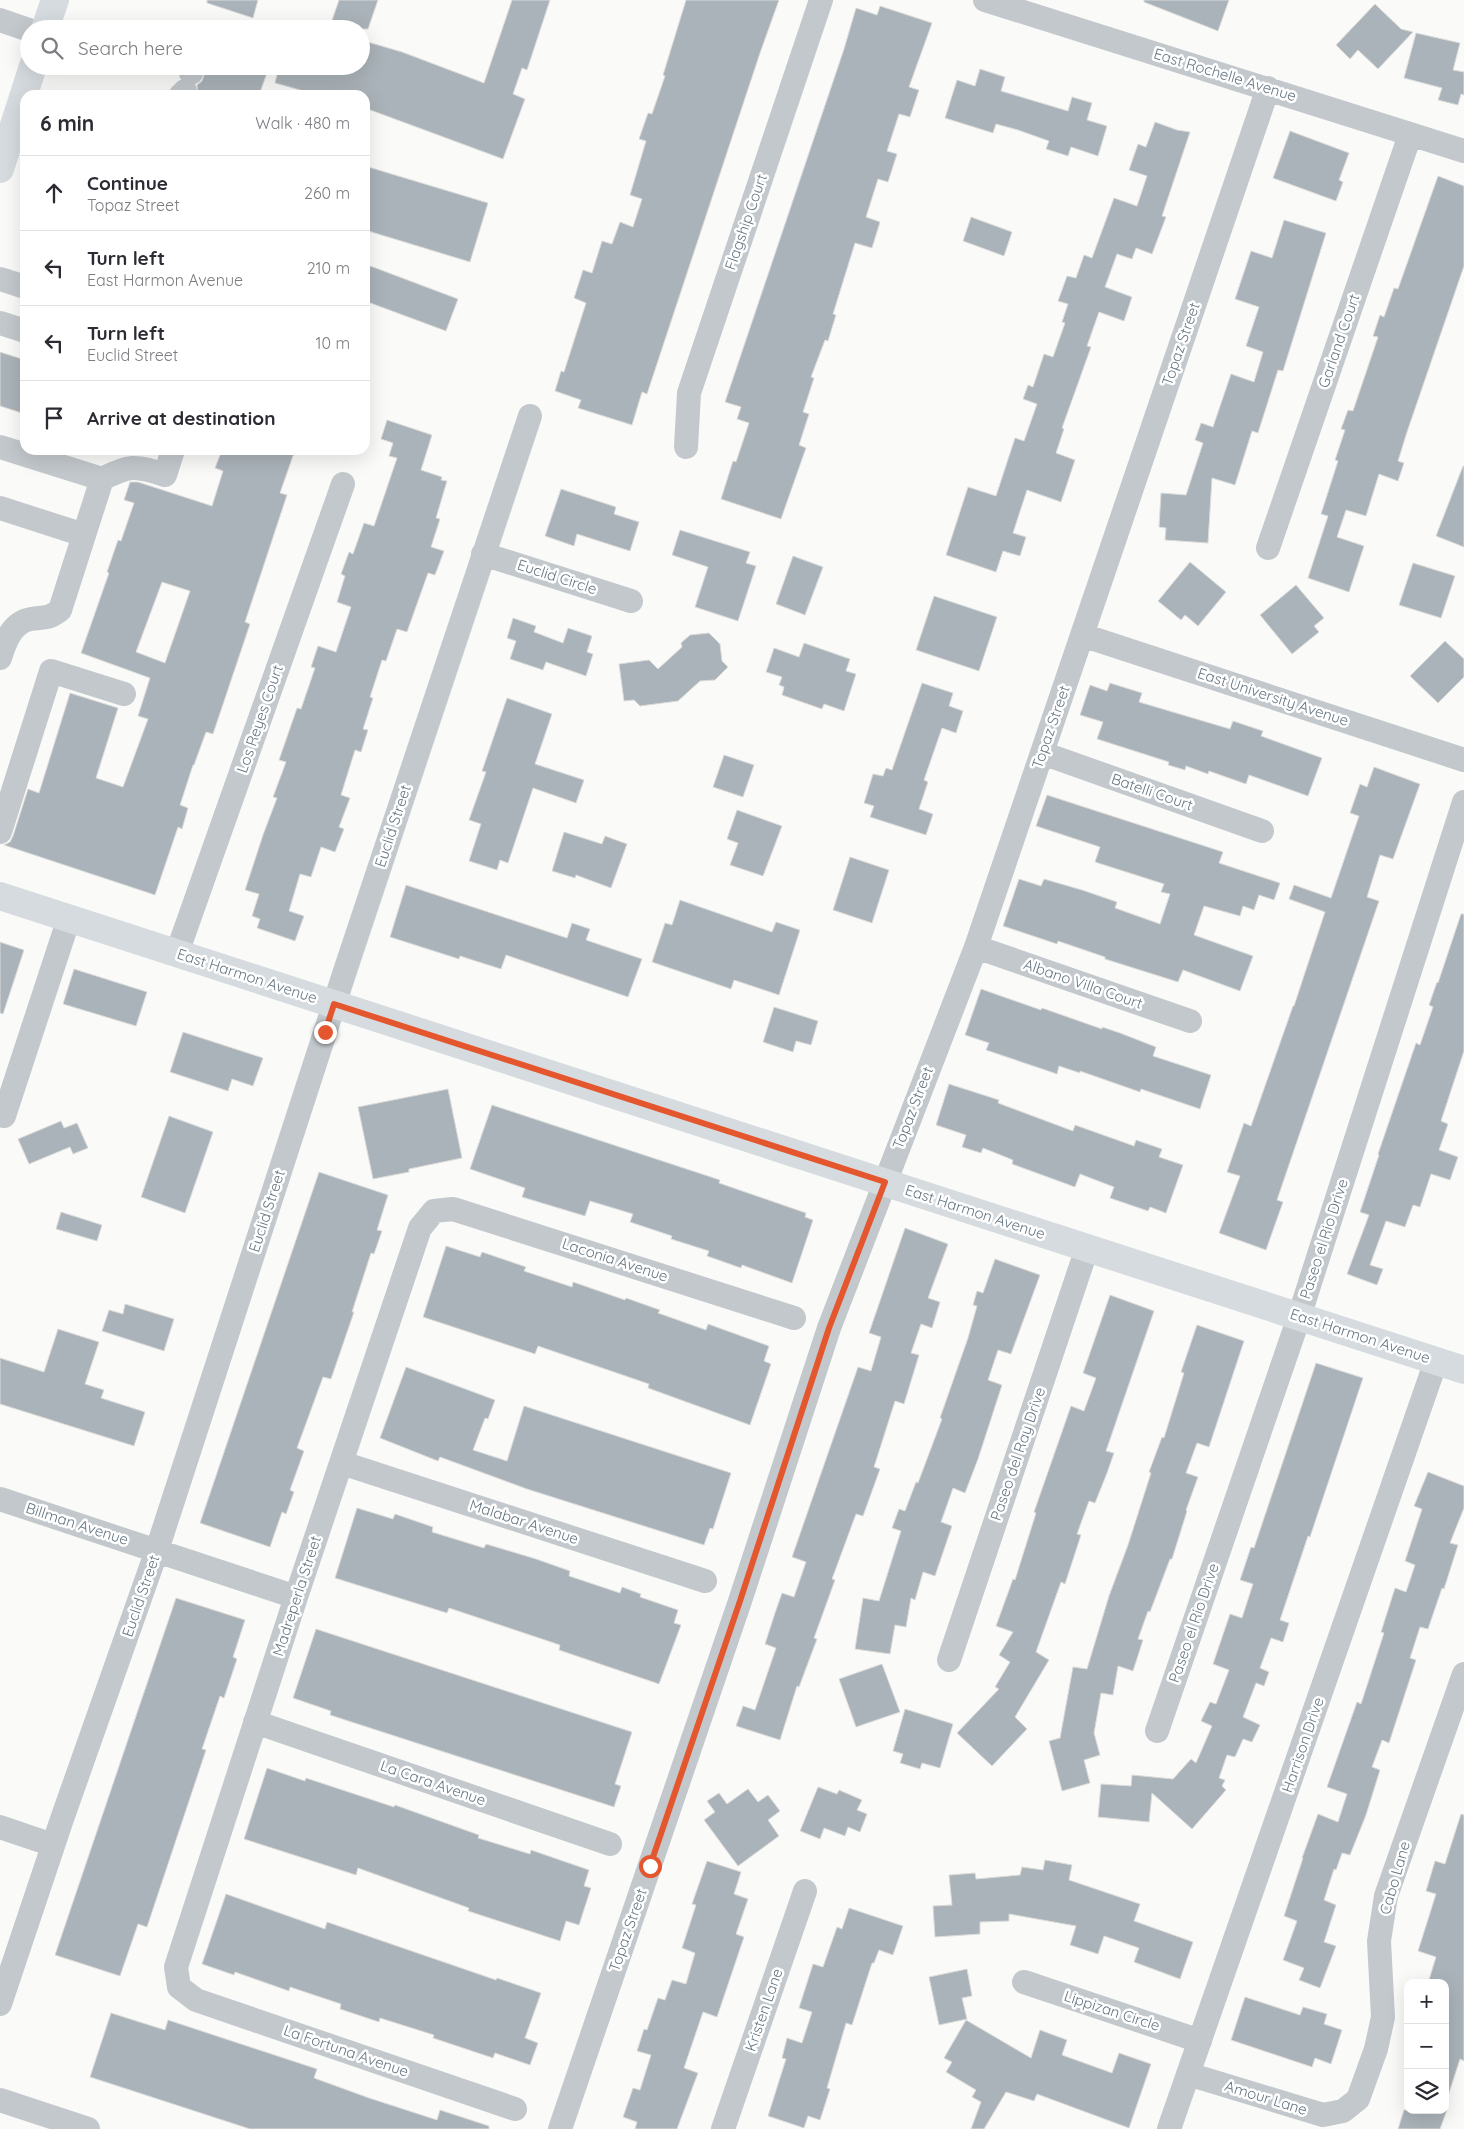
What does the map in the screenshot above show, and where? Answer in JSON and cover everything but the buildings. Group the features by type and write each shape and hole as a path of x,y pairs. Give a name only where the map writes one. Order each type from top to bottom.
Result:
{"main road":[{"path":"49,20 55,0"},
{"path":"28,90 31,75"},
{"path":"0,169 19,133"},
{"name":"East Harmon Avenue","path":"0,896 1464,1370"}],"street":[{"name":"Flagship Court","path":"686,447 688,393 821,0"},
{"name":"East Rochelle Avenue","path":"985,0 1464,151"},
{"path":"0,20 20,27"},
{"name":"Topaz Street","path":"560,2129 736,1610 829,1328 976,947 1268,88"},
{"name":"Garland Court","path":"1268,548 1410,135"},
{"path":"0,279 20,285"},
{"path":"0,324 20,330"},
{"name":"Euclid Street","path":"0,2004 157,1550 334,1004 530,416"},
{"path":"0,447 20,453"},
{"path":"26,455 102,479"},
{"path":"0,658 6,641 15,627 28,619 52,617 60,610 102,479 123,468 142,468 165,475 171,455"},
{"name":"Los Reyes Court","path":"177,953 343,484"},
{"path":"0,508 84,534"},
{"name":"Euclid Circle","path":"483,554 631,601"},
{"name":"East University Avenue","path":"1082,635 1464,760"},
{"path":"0,832 51,671 124,694"},
{"name":"Batelli Court","path":"1042,753 1262,831"},
{"name":"Paseo el Rio Drive","path":"1157,1731 1299,1316 1464,802"},
{"path":"4,1116 69,918"},
{"name":"Albano Villa Court","path":"976,947 1190,1021"},
{"name":"Laconia Avenue","path":"434,1211 453,1208 794,1318"},
{"name":"Madreperla Street","path":"179,1987 176,1967 296,1597 420,1228 434,1211"},
{"name":"Paseo del Ray Drive","path":"949,1660 1087,1248"},
{"name":"Harrison Drive","path":"1169,2129 1436,1361"},
{"name":"Malabar Avenue","path":"342,1463 705,1581"},
{"name":"Billman Avenue","path":"0,1498 296,1597"},
{"name":"Cabo Lane","path":"1343,2111 1358,2099 1376,2049 1383,2017 1379,1941 1386,1896 1464,1674"},
{"name":"La Cara Avenue","path":"256,1722 610,1844"},
{"path":"0,1827 54,1845"},
{"name":"Kristen Lane","path":"724,2129 805,1891"},
{"name":"Lippizan Circle","path":"1024,1982 1200,2040"},
{"name":"La Fortuna Avenue","path":"179,1987 196,2000 515,2109"},
{"name":"Amour Lane","path":"1188,2074 1323,2115 1343,2111"},
{"path":"0,2100 88,2129"}],"route":[{"path":"325,1032 334,1004 885,1182 829,1328 740,1601 650,1866"}]}
